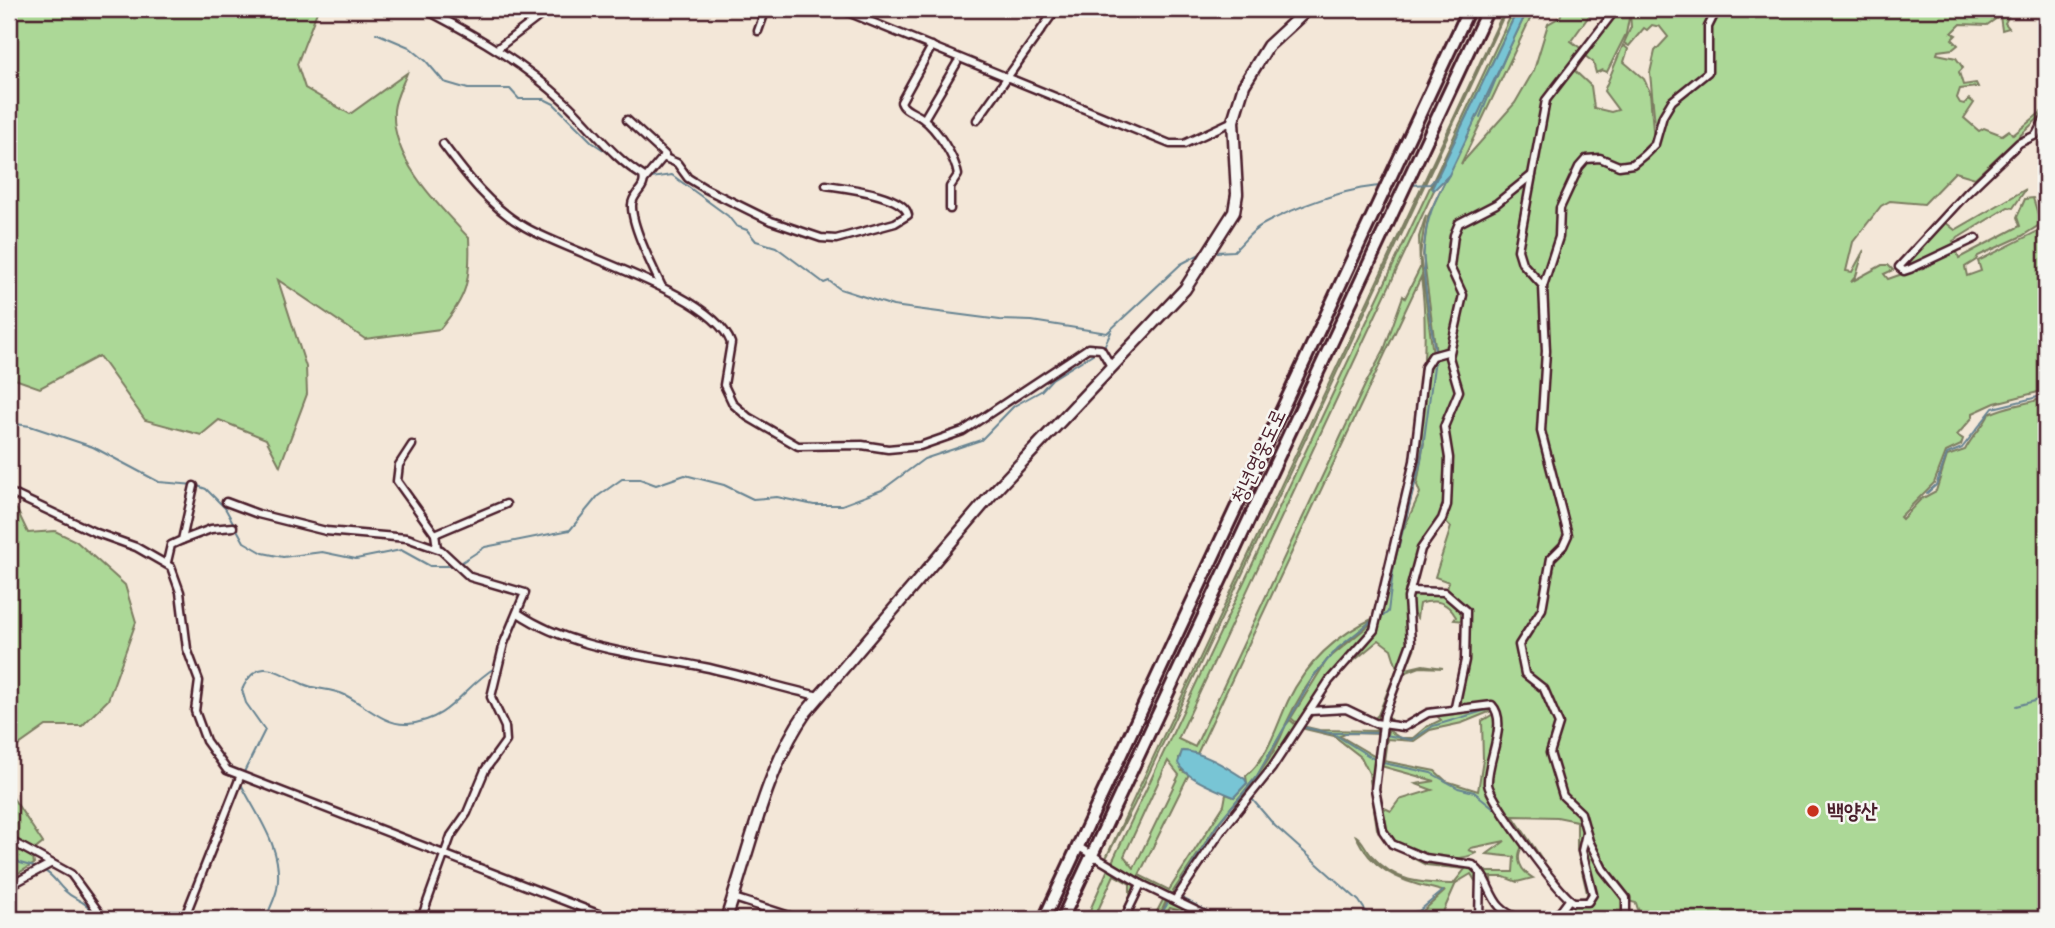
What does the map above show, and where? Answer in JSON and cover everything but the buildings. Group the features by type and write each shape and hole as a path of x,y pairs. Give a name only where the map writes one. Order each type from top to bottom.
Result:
{"highway":[{"name":"청년영웅도로","path":"1044,919 1469,9"},
{"name":"청년영웅도로","path":"1062,919 1488,9"}],"main road":[{"path":"726,919 786,745 798,723 992,494 1178,298 1231,220 1236,204 1233,121 1240,94 1254,66 1272,41 1307,9"}],"street":[{"path":"498,48 550,9"},
{"path":"758,31 766,9"},
{"path":"977,120 1056,9"},
{"path":"1543,286 1522,263 1518,250 1546,100 1616,9"},
{"path":"1626,919 1626,898 1603,869 1586,833 1581,813 1563,796 1550,757 1559,724 1544,689 1525,674 1519,645 1542,609 1551,558 1563,546 1568,535 1544,452 1541,431 1546,351 1543,286 1559,237 1560,208 1579,167 1586,159 1595,158 1615,165 1633,164 1650,150 1672,101 1708,72 1709,27 1717,9"},
{"path":"845,11 1175,146 1233,121"},
{"path":"432,13 498,48 560,97 602,142 645,179"},
{"path":"932,46 901,102 904,108 924,119 946,148 958,171 950,187 950,209"},
{"path":"924,119 957,63"},
{"path":"1976,238 1910,269 1903,271 1899,267 2019,143 2036,135 2046,116"},
{"path":"627,120 662,151 665,158 677,163 688,178 706,189 771,221 821,238 836,239 895,223 908,215 909,211 884,197 826,185"},
{"path":"443,144 478,189 522,226 662,287 712,319 729,337 732,349 723,379 736,408 798,446 862,445 894,449 928,444 971,426 1088,348 1096,346 1101,349 1112,368"},
{"path":"662,287 633,219 633,200 645,179 665,158"},
{"path":"1522,919 1512,916 1495,902 1479,872 1468,862 1435,860 1406,852 1387,838 1375,789 1383,724 1411,643 1407,606 1410,590 1425,541 1442,519 1447,505 1449,458 1444,427 1459,391 1450,351 1463,295 1450,267 1450,249 1457,227 1465,219 1496,204 1532,175"},
{"path":"1172,899 1310,711 1329,681 1374,630 1414,461 1425,367 1432,356 1450,351"},
{"path":"412,445 399,465 397,481 435,534 437,548"},
{"path":"181,540 194,486"},
{"path":"9,492 167,562"},
{"path":"226,502 258,514 326,531 398,537 437,548 473,578 523,590 525,598 504,643 491,697 505,727 506,741 481,777 445,856 421,919"},
{"path":"435,534 506,504"},
{"path":"233,527 211,529 171,545 167,562 180,592 183,632 199,681 194,705 198,720 216,757 227,770 611,919"},
{"path":"1410,590 1444,593 1466,611 1465,660 1455,707"},
{"path":"518,613 578,642 722,671 819,696"},
{"path":"1310,711 1346,709 1383,724 1404,727 1427,713 1488,704 1494,707 1497,725 1488,779 1489,792 1551,881 1569,900 1583,903 1591,899 1591,887 1581,851 1586,833"},
{"path":"184,919 240,777"},
{"path":"9,840 78,881 101,915 109,919"},
{"path":"1077,846 1141,884 1213,919"},
{"path":"9,886 38,868 52,864"},
{"path":"1479,872 1479,919"},
{"path":"1124,919 1141,884"},
{"path":"734,898 799,919"},
{"path":"1546,919 1560,912 1569,900"}],"green space":[{"path":"9,9 318,9 297,64 305,88 350,114 407,73 394,110 395,129 400,146 408,164 431,196 469,238 468,277 462,297 449,318 440,329 365,339 278,280 306,367 307,394 280,466 266,439 219,420 201,435 145,420 99,356 40,388 9,377"},
{"path":"1505,9 1134,805 1105,860"},
{"path":"1514,9 1518,9 1432,187 1434,190 1178,739 1195,747 1384,350 1403,296 1405,298 1420,268 1419,237 1426,215 1420,255 1433,354 1424,362 1417,441 1376,610 1405,487 1420,403 1425,319 1421,277 1197,754 1183,751 1179,758 1182,771 1189,774 1139,875 1169,890 1224,805 1226,794 1234,797 1247,783 1246,776 1261,760 1288,701 1304,674 1336,641 1376,617 1334,653 1313,678 1285,726 1290,720 1297,726 1249,793 1246,790 1258,775 1268,760 1285,727 1257,776 1219,822 1170,896 1112,862","holes":["1168,761 1179,775 1134,868 1124,856"]},
{"path":"1528,9 1534,9 1533,13 1461,164 1515,103 1534,70 1548,24 1560,17 1563,9 1594,9 1571,41 1583,50 1545,99 1531,172 1507,194 1471,215 1453,235 1449,267 1461,291 1451,343 1436,353 1423,255 1428,216"},
{"path":"1617,9 1715,9 1709,18 1707,71 1676,95 1656,135 1650,73 1655,51 1668,37 1660,27 1652,25 1647,30 1644,28 1629,46 1624,43 1631,27 1630,13 1626,34 1607,72 1602,70 1596,73 1593,62 1585,56 1575,71 1591,86 1594,108 1611,112 1618,110 1604,91 1623,45 1628,49 1624,62 1644,79 1650,92 1654,143 1637,157 1623,162 1586,158 1558,208 1558,237 1543,282 1523,263 1520,242 1547,100"},
{"path":"1718,9 2012,9 2005,23 2009,28 2002,30 2000,16 1987,25 1961,24 1952,33 1956,35 1952,39 1958,45 1953,49 1938,51 1937,54 1956,58 1963,68 1959,72 1963,85 1976,83 1978,87 1960,89 1957,98 1960,103 1964,104 1969,99 1974,103 1964,118 1979,131 1984,128 2002,135 2009,130 2013,135 2041,112 2043,114 1975,178 1955,172 1924,204 1890,201 1881,206 1853,242 1846,271 1852,272 1864,250 1856,276 1851,282 1882,265 1888,265 1893,270 1884,274 1888,279 1919,268 1956,249 1959,258 2020,226 2017,217 2025,199 2033,198 2041,224 1978,256 1965,267 1967,276 1981,271 1978,261 2046,227 2046,390 1995,403 1973,413 1973,417 1957,435 1963,439 1961,445 1946,452 1934,483 1900,517 1902,519 1921,499 1936,491 1947,456 1965,450 1989,414 2046,397 2046,919 1641,919 1636,903 1628,901 1590,840 1584,818 1566,800 1552,757 1560,729 1547,694 1526,674 1521,640 1535,624 1552,558 1567,541 1542,431 1544,287 1560,237 1560,214 1583,163 1596,159 1626,166 1651,151 1673,102 1705,78 1710,27"},
{"path":"1530,180 1516,250 1521,264 1541,291 1545,351 1540,431 1566,535 1562,545 1550,558 1540,609 1518,645 1524,675 1543,690 1558,724 1549,757 1562,796 1582,819 1581,858 1591,894 1590,898 1583,901 1569,898 1563,892 1490,788 1491,767 1499,731 1497,710 1492,703 1465,704 1459,701 1466,661 1465,630 1469,617 1463,605 1446,592 1449,582 1435,577 1451,527 1443,519 1449,505 1450,458 1445,427 1460,391 1451,357 1464,295 1452,267 1452,249 1460,224 1496,205","holes":["1513,816 1557,817 1577,821 1577,850 1588,897 1576,898 1563,890"]},
{"path":"2026,189 2013,208 2008,207 1953,241 1956,246 1904,269 1905,263 1945,222 1955,230"},
{"path":"1447,356 1458,391 1445,419 1444,511 1428,534 1408,590 1410,637 1382,720 1379,722 1336,707 1347,706 1375,718 1378,715 1397,668 1391,649 1379,640 1338,674 1376,632 1382,617 1385,593 1421,440 1427,369 1433,359","holes":["1424,442 1417,485 1420,493 1404,528"]},
{"path":"9,505 17,510 28,533 55,531 76,541 125,585 136,622 108,700 82,726 46,726 9,752"},
{"path":"1443,594 1464,612 1465,621 1454,620 1456,617 1453,612 1440,603 1419,604 1417,618 1411,610 1415,647 1406,669 1423,665 1443,668 1420,667 1404,673 1388,717 1394,724 1386,719 1409,657 1410,596"},
{"path":"1374,621 1372,630 1325,684 1298,724 1291,718 1327,660"},
{"path":"1488,706 1494,710 1462,723 1430,730 1414,741 1387,739 1384,761 1435,771 1446,781 1478,791 1483,760 1482,721 1495,713 1488,792 1523,845 1519,855 1520,864 1533,878 1517,882 1504,877 1491,877 1492,893 1481,867 1487,872 1513,872 1514,857 1487,854 1505,841 1471,848 1469,850 1476,853 1467,857 1441,858 1413,852 1391,840 1385,832 1381,818 1378,794 1379,772 1380,806 1391,811 1399,800 1432,790 1416,784 1435,781 1381,766 1388,730 1400,738 1413,738 1426,727 1441,720 1436,715"},
{"path":"1350,712 1380,728 1381,734 1348,733 1340,736 1377,758 1376,810 1384,835 1392,845 1410,855 1472,866 1478,872 1477,884 1471,874 1456,883 1440,919 1404,919 1398,915 1423,911 1445,891 1407,881 1387,871 1369,857 1356,836 1381,865 1410,880 1453,884 1465,869 1426,865 1388,845 1377,829 1369,773 1361,757 1334,736 1301,728 1379,731"},
{"path":"1246,791 1248,794 1171,897"},
{"path":"9,792 43,843 32,852 34,864 15,875 9,874"},
{"path":"1586,840 1625,898 1625,919 1564,919 1572,912 1574,904 1589,904 1594,894 1584,857"},
{"path":"1108,869 1134,884 1133,896 1123,919 1120,919 1130,896 1130,884 1114,875 1094,919 1086,919"},
{"path":"1164,898 1167,899 1158,919 1153,919"},
{"path":"1168,899 1208,919 1170,908 1163,919 1158,919"}],"water":[{"path":"1518,9 1528,9 1449,175 1434,190 1432,188"},
{"path":"1182,751 1215,761 1245,779 1247,783 1234,797 1203,783 1187,774 1178,763"}],"waterway":[{"path":"376,33 409,47 426,61 444,82 468,89 510,89 519,99 544,99 554,104 593,143 613,156"},
{"path":"1480,117 1508,50"},
{"path":"625,159 634,167"},
{"path":"651,178 672,175 728,216 736,226 747,230 756,241 776,247 824,283 829,281 840,289 893,306 1000,320 1032,321 1107,333 1181,264 1202,253"},
{"path":"1411,185 1430,184 1439,175"},
{"path":"1435,352 1425,282 1425,240 1429,219 1449,175"},
{"path":"1215,252 1234,251 1258,228 1304,206 1336,195 1381,186"},
{"path":"1104,347 1111,332"},
{"path":"459,564 485,547 570,530 598,496 622,479 640,479 656,485 685,475 724,485 753,499 777,497 814,505 842,505 882,490 924,459 981,440 1014,406 1041,391 1052,379 1096,352"},
{"path":"1382,617 1388,612 1394,564 1421,461 1435,359"},
{"path":"1927,493 1936,485 1947,454 1962,448 1993,408 2046,395"},
{"path":"9,423 30,426 93,447 159,482 195,485 206,489 225,508 244,542 263,553 283,557 322,552 356,559 401,550 430,566 454,566"},
{"path":"1158,919 1219,822 1257,776 1315,674 1338,648 1373,620"},
{"path":"243,774 265,730 246,703 242,690 248,679 262,669 269,669 308,686 345,695 391,722 408,724 423,721 446,710 496,667"},
{"path":"2016,706 2046,698"},
{"path":"1386,735 1412,740 1433,726 1490,709"},
{"path":"1302,727 1334,734 1377,761"},
{"path":"1330,733 1380,733"},
{"path":"1383,763 1431,773 1458,788 1474,792 1500,813"},
{"path":"241,784 268,834 277,860 277,889 266,919"},
{"path":"1252,799 1275,826 1359,901 1371,919"},
{"path":"9,852 20,863 38,868"},
{"path":"43,870 69,894 89,907 98,919"},
{"path":"1374,919 1419,911 1443,891"},
{"path":"1180,897 1222,919"}],"place":[{"name":"백양산","path":"1813,811"}]}
